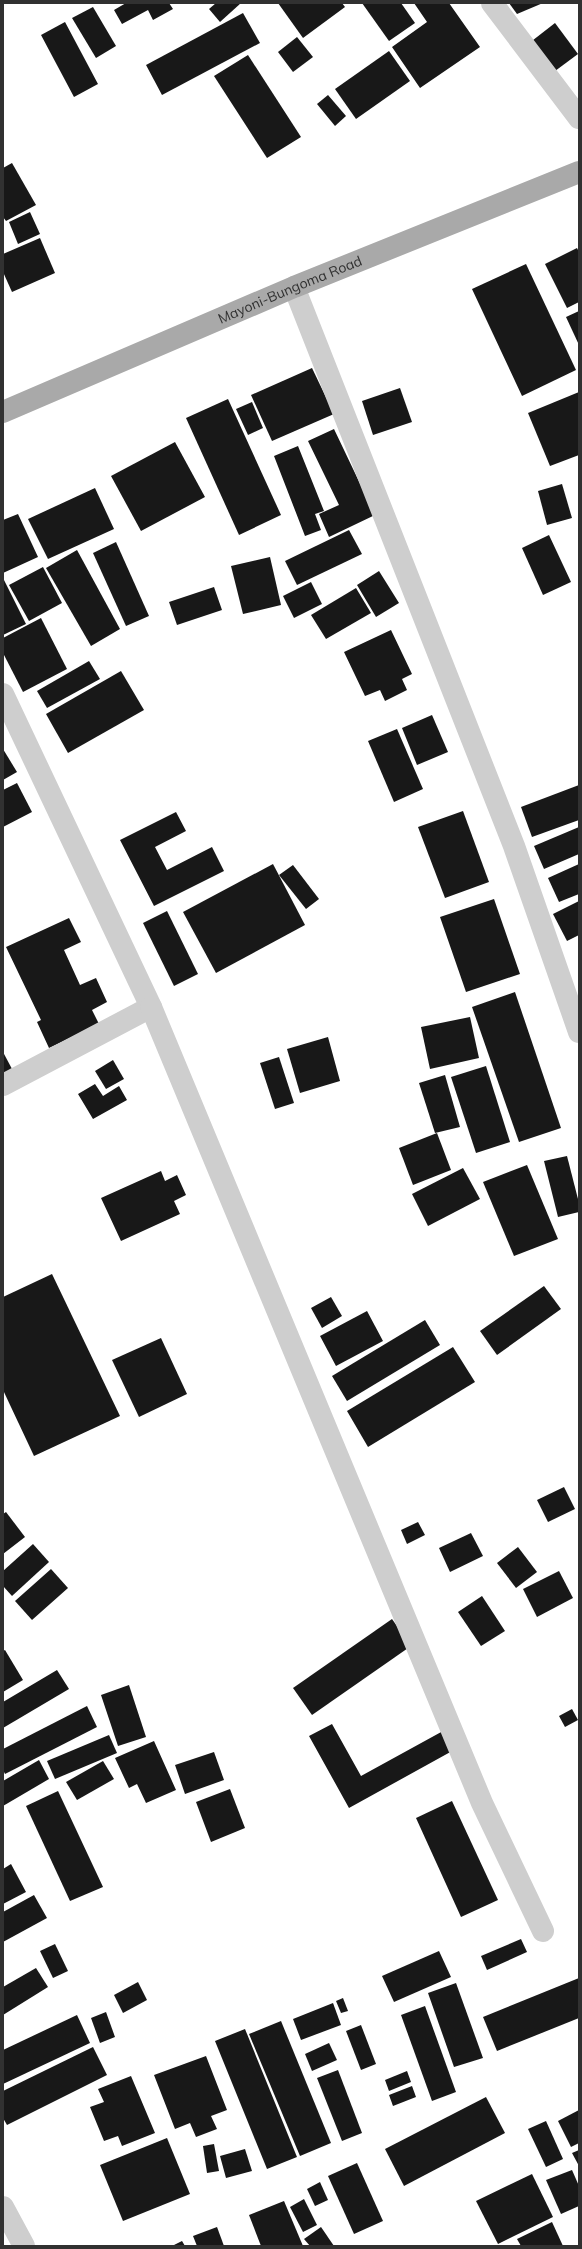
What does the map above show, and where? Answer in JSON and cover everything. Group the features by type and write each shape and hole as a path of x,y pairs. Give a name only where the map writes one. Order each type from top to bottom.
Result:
{"main road":[{"name":"Mayoni-Bungoma Road","path":"3,412 294,287 579,172"}],"street":[{"path":"492,3 579,118"},
{"path":"294,287 514,846 579,1032"},
{"path":"3,694 151,1007 482,1803 543,1931"},
{"path":"3,1084 151,1007"},
{"path":"3,2207 24,2246"}],"building":[{"path":"126,3 169,3 173,9 153,20 148,10 122,24 114,10"},
{"path":"216,3 241,3 220,22 209,9"},
{"path":"278,3 342,3 345,7 303,38"},
{"path":"362,3 401,3 415,23 389,41"},
{"path":"414,3 449,3 480,47 420,88 392,47 427,22"},
{"path":"509,3 543,3 517,14"},
{"path":"93,7 116,46 96,58 72,18"},
{"path":"243,13 260,43 162,95 146,65"},
{"path":"65,22 98,84 74,97 41,35"},
{"path":"555,23 578,54 551,74 528,44"},
{"path":"297,37 313,57 293,72 278,52"},
{"path":"389,51 410,81 356,119 335,89"},
{"path":"248,55 301,137 267,158 214,76"},
{"path":"328,95 346,116 335,126 317,104"},
{"path":"12,163 36,205 6,221 3,217 3,168"},
{"path":"30,212 40,234 18,244 9,222"},
{"path":"40,238 55,273 12,292 3,272 3,254"},
{"path":"577,248 579,252 579,302 567,308 545,264"},
{"path":"526,264 576,370 522,396 472,289"},
{"path":"579,311 579,345 566,317"},
{"path":"312,368 334,414 272,441 251,395"},
{"path":"400,388 412,422 373,435 362,401"},
{"path":"579,392 579,455 550,466 528,413"},
{"path":"228,399 281,515 239,535 186,418"},
{"path":"252,402 263,428 248,435 236,409"},
{"path":"334,429 375,515 329,537 319,514 339,505 308,441"},
{"path":"175,442 205,497 141,531 111,476"},
{"path":"298,446 324,511 315,514 321,530 305,536 274,456"},
{"path":"562,484 572,518 547,525 538,491"},
{"path":"95,488 114,529 48,559 28,519"},
{"path":"18,514 38,557 3,573 3,520"},
{"path":"349,530 362,554 297,585 285,561"},
{"path":"549,535 571,582 543,595 522,548"},
{"path":"116,542 149,616 126,626 93,553"},
{"path":"77,550 120,629 91,646 46,568"},
{"path":"270,557 281,605 243,614 231,566"},
{"path":"43,567 62,603 29,621 9,585"},
{"path":"379,571 399,603 376,617 357,585"},
{"path":"3,578 26,624 3,635"},
{"path":"311,582 322,604 294,618 283,596"},
{"path":"214,587 222,610 177,625 169,602"},
{"path":"356,588 371,613 326,639 311,615"},
{"path":"41,618 67,669 23,692 3,653 3,638"},
{"path":"391,630 412,674 402,679 407,690 385,701 380,690 365,696 344,652"},
{"path":"89,661 100,679 47,708 37,691"},
{"path":"121,671 144,710 68,753 46,714"},
{"path":"432,715 448,752 417,765 402,728"},
{"path":"397,729 423,789 394,802 368,741"},
{"path":"3,749 17,772 3,780"},
{"path":"17,783 32,812 3,827 3,790"},
{"path":"579,785 579,820 532,837 521,807"},
{"path":"463,811 489,882 445,898 418,827"},
{"path":"176,812 186,831 155,847 167,870 212,847 224,871 154,906 120,840"},
{"path":"579,827 579,854 544,869 534,846"},
{"path":"273,864 305,925 216,973 183,912"},
{"path":"579,864 579,894 559,902 548,878"},
{"path":"293,865 319,899 306,909 279,875"},
{"path":"494,899 520,974 466,992 440,917"},
{"path":"579,901 579,935 567,941 553,914"},
{"path":"167,911 198,974 174,986 143,923"},
{"path":"69,918 81,942 64,950 80,985 96,978 107,1002 92,1010 99,1024 49,1048 37,1022 41,1020 6,947"},
{"path":"515,992 561,1128 519,1142 472,1007"},
{"path":"470,1017 479,1058 430,1069 421,1027"},
{"path":"328,1037 340,1081 300,1093 287,1049"},
{"path":"3,1052 12,1069 3,1074"},
{"path":"279,1057 294,1103 275,1109 260,1063"},
{"path":"113,1060 124,1079 106,1089 95,1071"},
{"path":"486,1066 510,1142 476,1153 451,1077"},
{"path":"445,1075 460,1127 435,1133 419,1083"},
{"path":"95,1084 103,1096 119,1086 127,1100 93,1119 78,1094"},
{"path":"437,1133 451,1170 413,1185 399,1148"},
{"path":"567,1156 579,1203 579,1212 558,1217 544,1161"},
{"path":"527,1165 558,1239 514,1256 483,1182"},
{"path":"463,1168 480,1199 428,1226 412,1194"},
{"path":"161,1171 165,1181 177,1175 186,1195 174,1201 180,1214 121,1241 101,1198"},
{"path":"52,1274 120,1416 34,1456 3,1390 3,1297"},
{"path":"544,1286 561,1309 497,1355 480,1331"},
{"path":"331,1297 342,1316 322,1328 311,1308"},
{"path":"367,1311 383,1341 336,1366 320,1336"},
{"path":"425,1320 440,1345 347,1401 332,1376"},
{"path":"161,1338 187,1394 139,1417 112,1360"},
{"path":"453,1347 475,1382 368,1447 347,1411"},
{"path":"564,1487 575,1509 548,1522 537,1500"},
{"path":"6,1512 25,1537 3,1554 3,1514"},
{"path":"418,1522 425,1535 407,1544 401,1530"},
{"path":"471,1533 483,1556 450,1572 439,1548"},
{"path":"33,1544 49,1562 12,1596 3,1586 3,1571"},
{"path":"518,1547 537,1572 516,1588 497,1563"},
{"path":"51,1569 68,1588 32,1620 15,1601"},
{"path":"559,1571 573,1598 537,1617 523,1589"},
{"path":"482,1596 505,1631 481,1646 458,1612"},
{"path":"392,1619 411,1646 312,1715 293,1688"},
{"path":"5,1650 23,1680 3,1692 3,1651"},
{"path":"57,1670 69,1689 3,1728 3,1702"},
{"path":"129,1685 146,1737 118,1746 101,1695"},
{"path":"87,1706 97,1727 5,1774 3,1770 3,1749"},
{"path":"572,1709 578,1720 565,1727 559,1716"},
{"path":"332,1724 361,1776 443,1731 454,1750 349,1808 309,1736"},
{"path":"109,1735 117,1753 55,1779 47,1761"},
{"path":"154,1741 176,1790 146,1803 137,1784 129,1788 115,1758"},
{"path":"214,1752 224,1780 185,1794 175,1765"},
{"path":"39,1760 49,1779 3,1806 3,1781"},
{"path":"103,1761 114,1779 77,1800 66,1782"},
{"path":"230,1789 245,1828 211,1842 196,1802"},
{"path":"58,1791 103,1887 70,1901 26,1806"},
{"path":"452,1801 498,1900 461,1917 416,1818"},
{"path":"11,1864 26,1892 3,1904 3,1869"},
{"path":"34,1895 47,1918 3,1942 3,1912"},
{"path":"521,1939 527,1952 487,1970 481,1956"},
{"path":"55,1944 68,1971 53,1978 40,1951"},
{"path":"439,1951 451,1977 394,2002 382,1976"},
{"path":"36,1968 48,1987 3,2015 3,1987"},
{"path":"579,1978 579,2018 497,2051 483,2017"},
{"path":"138,1982 147,2000 123,2013 114,1995"},
{"path":"456,1983 483,2058 454,2067 428,1993"},
{"path":"343,1998 348,2011 341,2013 336,2001"},
{"path":"333,2003 341,2025 301,2040 293,2019"},
{"path":"425,2006 456,2092 432,2101 401,2015"},
{"path":"106,2012 115,2037 100,2043 91,2018"},
{"path":"77,2015 90,2043 3,2084 3,2050"},
{"path":"281,2021 331,2143 300,2156 249,2034"},
{"path":"361,2025 376,2064 361,2070 346,2031"},
{"path":"245,2029 297,2157 267,2169 215,2041"},
{"path":"329,2043 337,2060 312,2071 305,2054"},
{"path":"93,2047 107,2075 7,2125 3,2118 3,2091"},
{"path":"206,2056 227,2110 211,2116 217,2129 196,2137 190,2123 175,2129 154,2075"},
{"path":"338,2070 362,2133 342,2141 317,2078"},
{"path":"407,2071 411,2082 389,2091 385,2080"},
{"path":"131,2076 155,2133 122,2146 118,2136 104,2141 90,2107 104,2102 98,2089"},
{"path":"412,2086 416,2097 393,2106 389,2095"},
{"path":"486,2097 505,2133 404,2186 385,2149"},
{"path":"579,2110 579,2143 571,2147 558,2121"},
{"path":"546,2121 563,2159 546,2167 528,2129"},
{"path":"167,2138 190,2194 123,2221 100,2165"},
{"path":"214,2144 219,2171 207,2173 203,2146"},
{"path":"245,2149 252,2171 226,2178 220,2156"},
{"path":"579,2150 579,2166 572,2153"},
{"path":"357,2163 383,2221 354,2234 328,2176"},
{"path":"572,2170 579,2186 579,2206 561,2214 546,2180"},
{"path":"532,2174 553,2217 498,2244 476,2201"},
{"path":"320,2182 328,2200 315,2206 307,2189"},
{"path":"304,2199 317,2225 303,2232 290,2207"},
{"path":"284,2201 303,2246 261,2246 249,2215"},
{"path":"552,2222 563,2246 521,2246 517,2239"},
{"path":"217,2227 224,2246 197,2246 193,2236"},
{"path":"321,2227 334,2246 310,2246 304,2239"},
{"path":"182,2241 185,2246 172,2246"}]}
